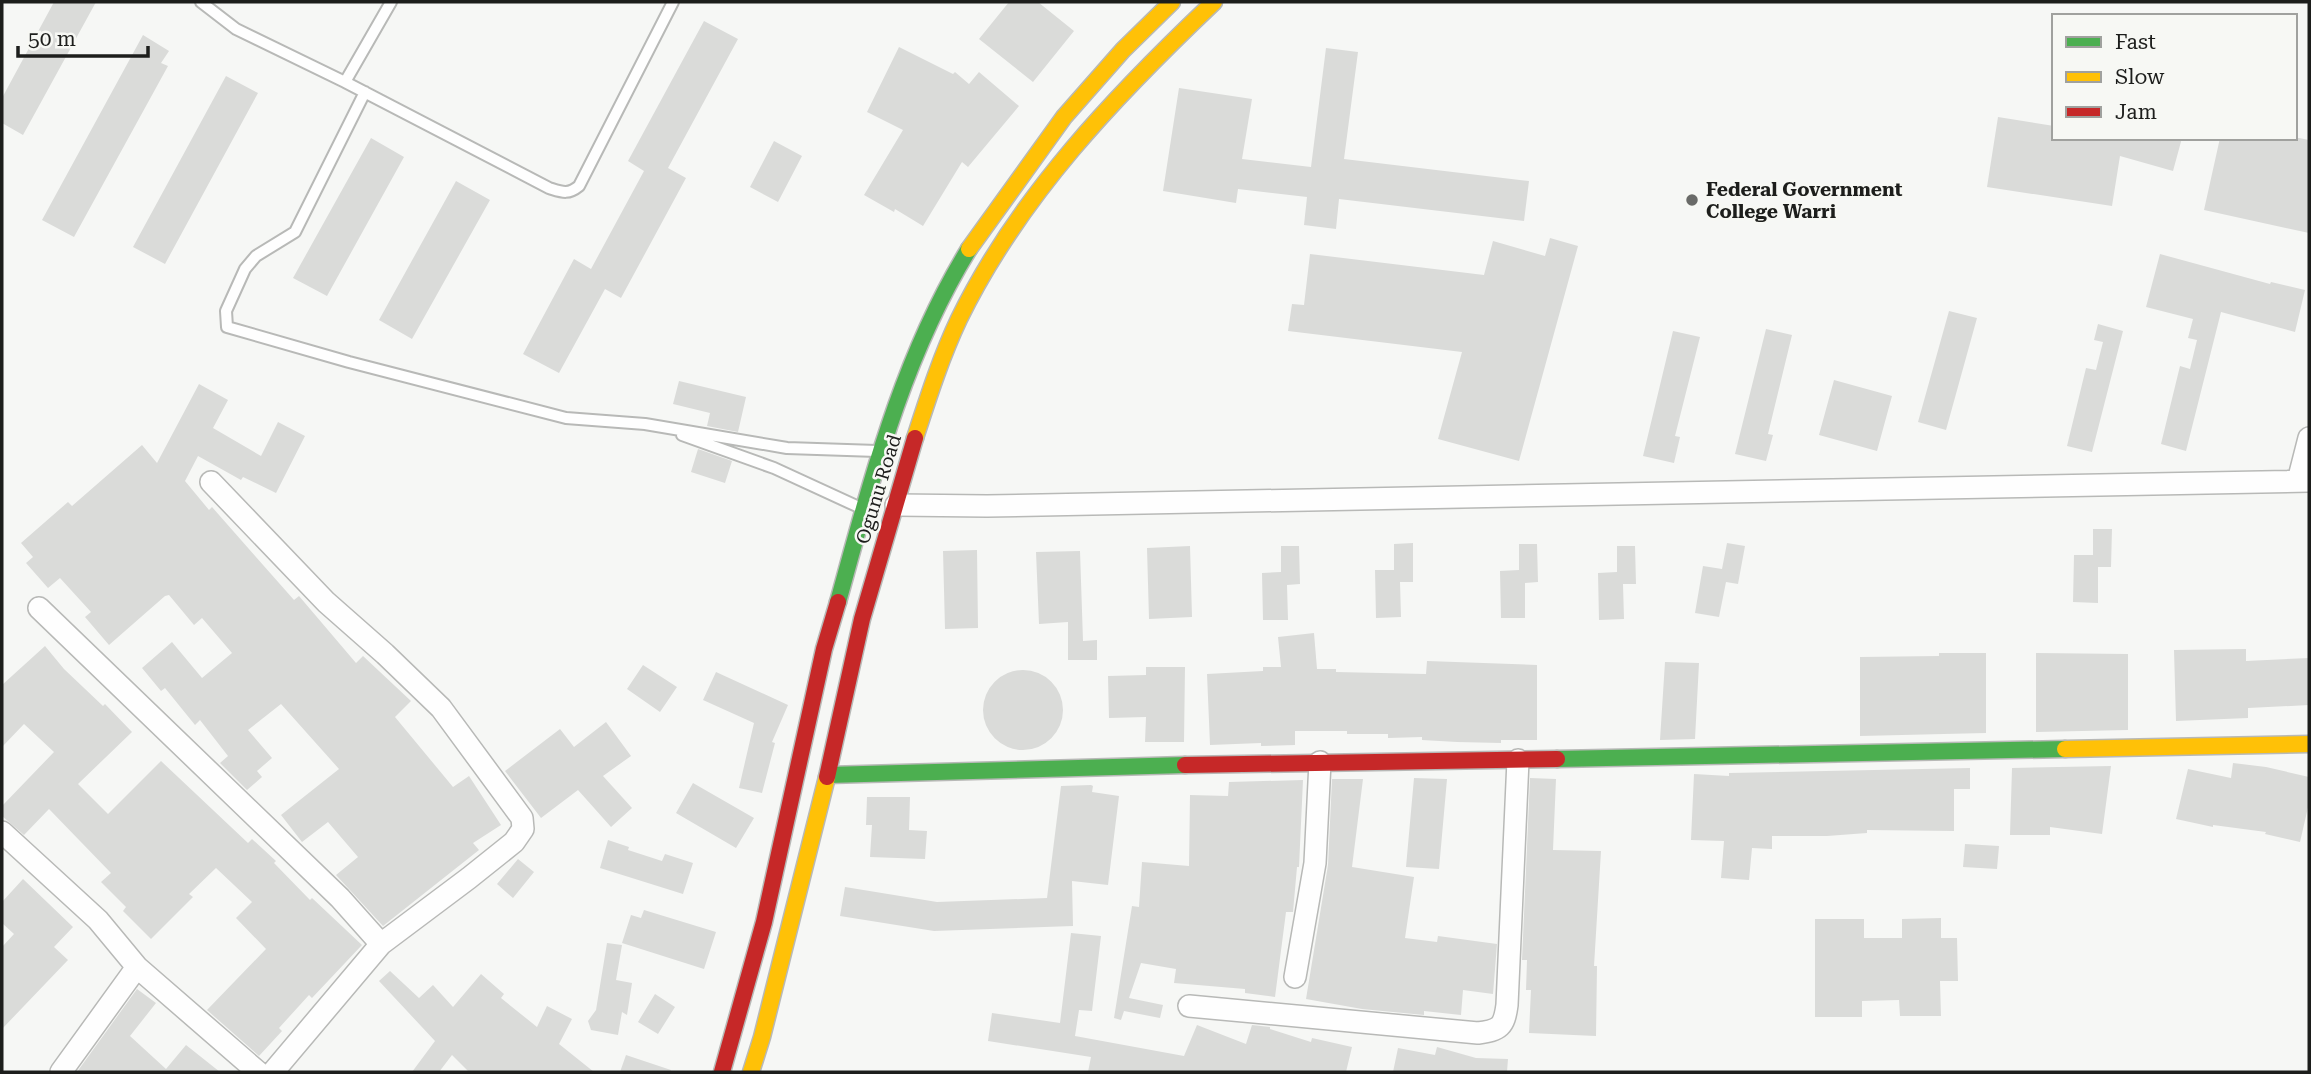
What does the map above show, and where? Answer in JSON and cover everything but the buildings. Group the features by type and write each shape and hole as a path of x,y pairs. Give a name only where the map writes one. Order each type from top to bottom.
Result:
{"main road":[{"name":"Ogunu Road","path":"722,1072 764,922 824,649 880,451 928,324 943,291 976,237 1064,117 1123,50 1172,2"},
{"name":"Ogunu Road","path":"751,1072 828,775 853,657 942,357 970,298 1034,199 1138,75 1214,2"},
{"path":"828,775 1320,762 2309,744"}],"street":[{"path":"896,505 1014,506 2304,481 2309,438"},
{"path":"211,482 326,602 441,708 522,818 523,829 514,842 381,944 273,1072"},
{"path":"39,608 331,889 381,944"},
{"path":"1189,1006 1478,1033 1495,1031 1505,1021 1507,1005 1518,760"},
{"path":"1295,977 1315,863 1320,762"},
{"path":"2,832 97,920 136,967 258,1072"},
{"path":"61,1072 136,967"}],"lane":[{"path":"201,2 236,29 365,92 549,188 564,193 572,192 579,186 673,2"},
{"path":"345,82 391,2"},
{"path":"365,92 295,232 256,256 244,269 226,312 227,327 349,362 566,418 646,424 787,448 880,451"},
{"path":"646,424 699,440 761,464 863,510"}],"traffic: fast":[{"path":"838,602 877,465 907,376 925,333 969,249"},
{"path":"1557,759 2065,749"},
{"path":"828,775 1185,765"}],"traffic: slow":[{"path":"969,249 1064,117 1123,50 1172,2"},
{"path":"915,438 959,319 1010,231 1072,149 1141,73 1214,2"},
{"path":"2065,749 2309,744"},
{"path":"751,1072 827,777"}],"traffic: jam":[{"path":"827,777 862,619 915,438"},
{"path":"722,1072 764,922 824,649 838,602"},
{"path":"1185,765 1557,759"}],"place":[{"name":"Federal Government College Warri","path":"1692,200"}]}
